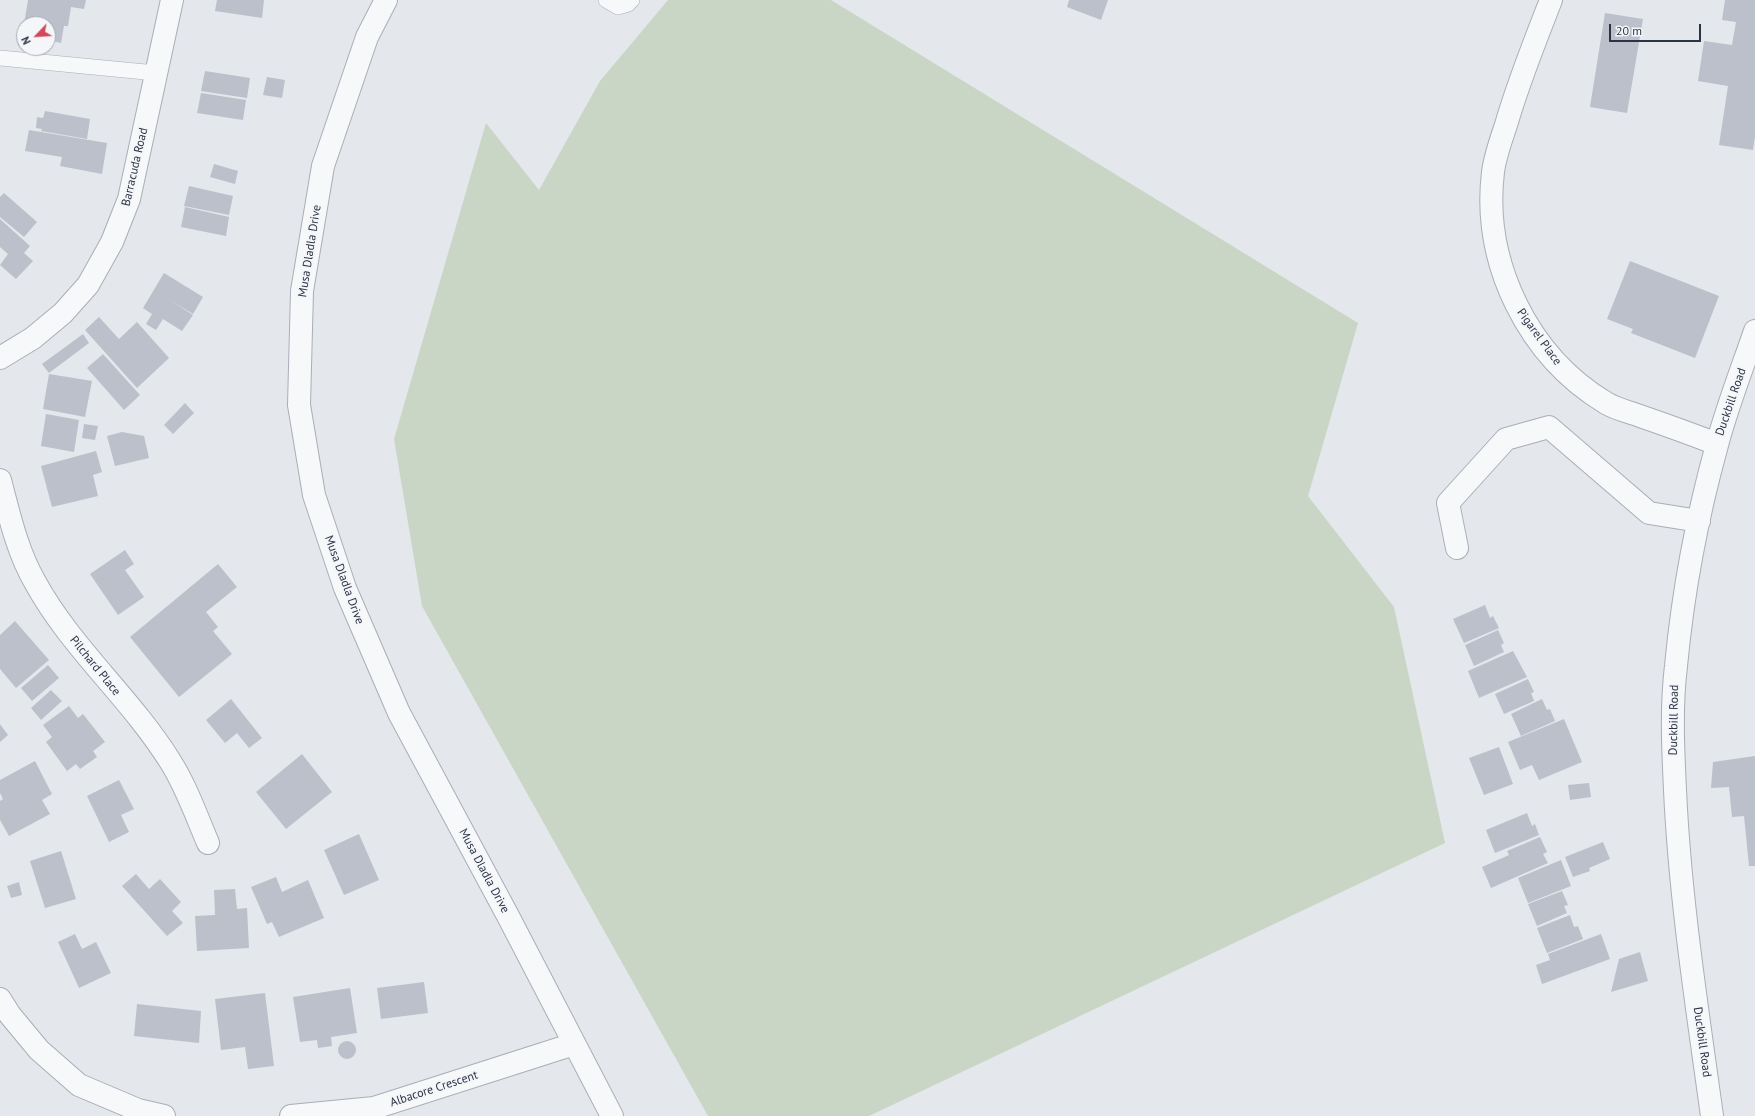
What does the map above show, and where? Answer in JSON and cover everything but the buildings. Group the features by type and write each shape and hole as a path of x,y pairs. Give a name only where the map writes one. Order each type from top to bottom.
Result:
{"street":[{"name":"Barracuda Road","path":"0,358 33,338 63,314 88,286 112,242 129,199 172,0"},
{"name":"Musa Dladla Drive","path":"386,0 367,37 323,166 302,291 299,405 314,495 345,588 399,713 612,1116"},
{"name":"Pigarel Place","path":"1551,0 1515,95 1494,171 1492,203 1494,236 1506,282 1516,306 1530,328 1556,363 1579,384 1608,404 1717,444"},
{"name":"Duckbill Road","path":"1712,1116 1690,962 1678,854 1673,742 1675,667 1683,608 1699,521 1717,444 1755,331"},
{"path":"1457,548 1448,503 1506,439 1549,427 1649,513 1699,521"},
{"name":"Pilchard Place","path":"0,480 19,546 34,582 62,625 148,730 170,761 188,796 208,843"},
{"path":"0,999 10,1015 39,1050 79,1085 138,1110 164,1116"},
{"name":"Albacore Crescent","path":"290,1116 376,1112 574,1044"}],"lane":[{"path":"606,0 621,6 632,0"},
{"path":"0,58 156,73"}],"green space":[{"path":"668,0 831,0 1358,323 1308,496 1394,607 1445,843 869,1116 708,1116 422,606 394,439 486,123 539,190 600,81"}]}
